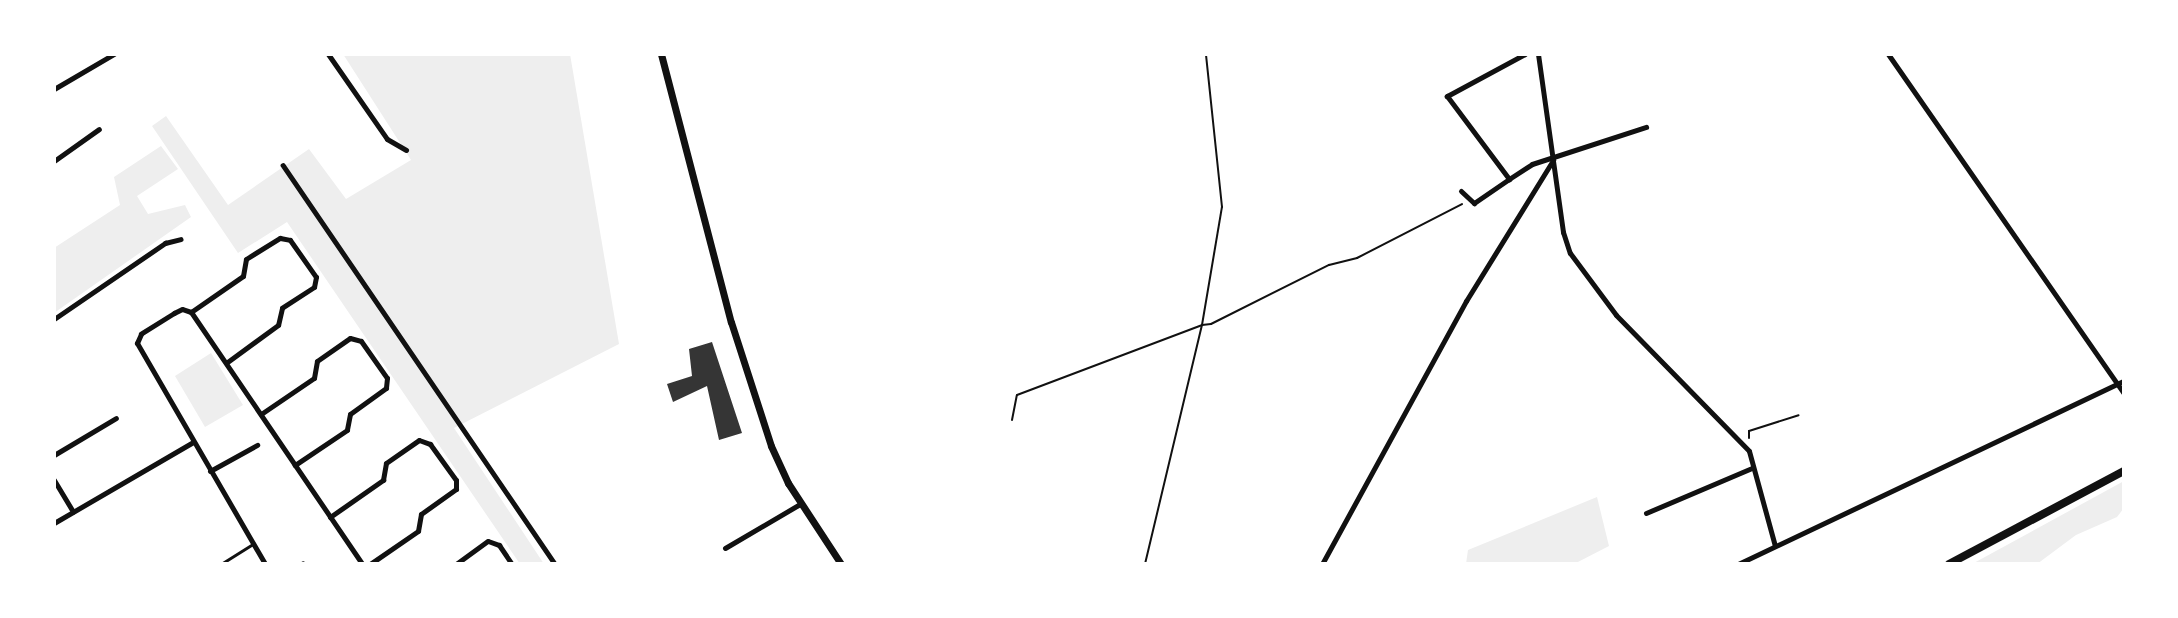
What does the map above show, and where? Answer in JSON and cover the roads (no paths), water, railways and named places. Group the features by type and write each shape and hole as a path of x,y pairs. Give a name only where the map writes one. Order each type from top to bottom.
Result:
{"main road":[{"path":"1949,564 2124,471"}],"street":[{"path":"328,54 387,139 406,150"},
{"path":"661,54 741,357 771,446 800,504 841,564"},
{"path":"1509,179 1447,96 1525,54"},
{"path":"1538,54 1563,232 1577,265 1616,315 1749,451 1775,546"},
{"path":"1888,54 2115,385 2124,393"},
{"path":"54,89 110,55"},
{"path":"1461,191 1474,203 1532,164 1553,160 1646,127"},
{"path":"54,161 99,129"},
{"path":"1322,564 1466,301 1553,160"},
{"path":"283,165 555,564"},
{"path":"191,312 243,276 246,259 280,238 290,240 316,278 314,287 282,308 278,325 226,363"},
{"path":"54,319 165,243 181,239"},
{"path":"265,564 140,353 137,343 141,334 182,309 191,312 362,564"},
{"path":"261,414 314,378 317,361 350,338 361,341 387,378 386,388 350,414 347,430 295,465"},
{"path":"1738,564 2124,381"},
{"path":"54,455 116,418"},
{"path":"330,517 383,480 386,463 419,440 430,443 456,480 456,489 421,514 418,531 370,564"},
{"path":"54,523 193,442"},
{"path":"211,471 257,445"},
{"path":"1646,513 1752,468"},
{"path":"54,480 73,512"},
{"path":"724,548 800,504"},
{"path":"456,564 488,541 499,545 512,564"},
{"path":"177,564 195,564"}],"lane":[{"path":"221,564 253,544"}]}
